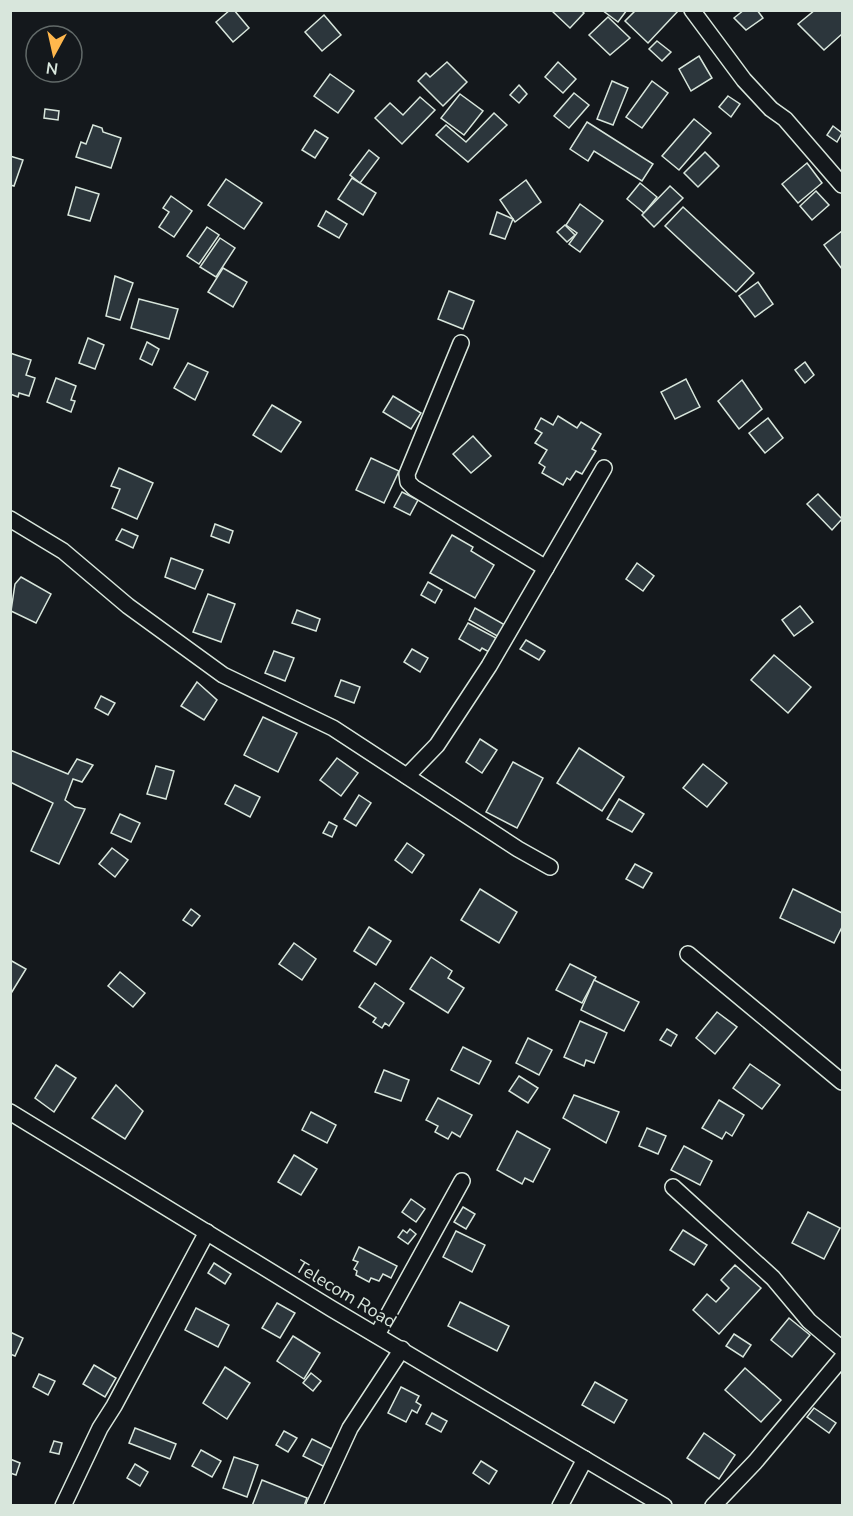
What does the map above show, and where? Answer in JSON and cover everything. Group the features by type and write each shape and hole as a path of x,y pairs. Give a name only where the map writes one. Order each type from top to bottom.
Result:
{"street":[{"path":"692,10 744,80 771,109 785,119 843,185"},
{"path":"461,343 407,474 408,482 414,488 546,568"},
{"path":"407,776 437,745 489,666 604,468"},
{"path":"10,519 63,551 128,606 223,675 333,728 550,867"},
{"path":"688,954 843,1083"},
{"name":"Telecom Road","path":"10,1112 664,1506"},
{"path":"377,1335 462,1181"},
{"path":"673,1187 773,1278 809,1322 843,1349"},
{"path":"63,1506 100,1428 207,1232"},
{"path":"314,1506 350,1428 402,1349"},
{"path":"713,1506 755,1462 843,1358"},
{"path":"560,1506 585,1459"}],"building":[{"path":"230,10 234,10 249,28 233,42 216,22"},
{"path":"581,10 584,13 570,28 552,11"},
{"path":"602,10 627,10 618,22"},
{"path":"636,10 679,10 648,43 625,21"},
{"path":"744,10 757,10 763,18 746,30 734,18"},
{"path":"815,10 842,10 842,34 824,50 798,24"},
{"path":"324,15 341,35 322,51 305,32"},
{"path":"608,17 630,38 610,55 589,35"},
{"path":"657,41 671,52 662,61 649,49"},
{"path":"699,56 712,78 691,91 679,69"},
{"path":"447,62 467,82 443,106 418,81 426,73 430,77"},
{"path":"558,62 576,79 563,93 545,77"},
{"path":"330,74 354,91 338,113 314,96"},
{"path":"612,81 628,88 613,125 597,119"},
{"path":"652,81 668,93 642,128 626,117"},
{"path":"519,85 527,94 519,103 510,95"},
{"path":"574,93 589,105 569,128 554,116"},
{"path":"460,94 483,111 464,135 441,118"},
{"path":"728,96 740,104 731,117 719,107"},
{"path":"420,97 435,110 402,144 375,118 390,103 403,115"},
{"path":"45,109 59,111 58,120 44,118"},
{"path":"494,113 507,125 468,162 436,135 446,125 466,142"},
{"path":"694,119 711,133 679,170 662,156"},
{"path":"587,122 653,164 642,181 594,151 588,161 570,149"},
{"path":"93,125 102,128 103,132 121,138 111,168 76,157 81,142 86,144"},
{"path":"833,126 842,133 837,142 827,135"},
{"path":"315,130 328,138 315,158 302,150"},
{"path":"369,150 379,158 360,183 350,175"},
{"path":"705,152 719,166 698,187 684,173"},
{"path":"10,156 23,160 14,186 10,185"},
{"path":"807,163 822,183 798,203 782,184"},
{"path":"352,178 376,193 363,215 338,199"},
{"path":"226,179 262,203 244,229 208,205"},
{"path":"526,180 541,202 515,222 500,200"},
{"path":"640,183 657,197 644,213 627,199"},
{"path":"670,186 683,198 654,227 642,215"},
{"path":"76,187 99,194 90,221 68,215"},
{"path":"816,191 829,205 812,220 800,206"},
{"path":"171,196 192,211 174,237 159,227 169,212 163,208"},
{"path":"580,204 603,221 580,252 569,244 577,233 566,225"},
{"path":"683,207 754,273 736,292 665,226"},
{"path":"326,211 347,224 339,238 318,226"},
{"path":"497,212 513,219 505,239 490,234"},
{"path":"565,225 575,235 567,242 557,232"},
{"path":"207,227 219,235 199,264 187,256"},
{"path":"842,231 842,269 824,245"},
{"path":"220,238 235,248 216,277 200,267"},
{"path":"223,268 247,282 233,307 208,292"},
{"path":"115,276 133,283 120,320 106,316"},
{"path":"758,282 773,304 755,317 739,296"},
{"path":"449,291 474,301 463,329 438,319"},
{"path":"139,299 178,309 169,339 131,328"},
{"path":"88,338 104,345 95,369 79,363"},
{"path":"147,342 159,349 152,365 140,359"},
{"path":"10,353 31,360 26,375 35,378 29,396 19,393 18,397 10,394"},
{"path":"805,362 814,375 805,383 795,370"},
{"path":"188,363 208,372 195,400 174,388"},
{"path":"56,378 76,386 71,400 75,401 71,412 47,402"},
{"path":"686,379 700,407 675,419 661,392"},
{"path":"742,380 762,409 739,429 718,401"},
{"path":"393,396 421,413 411,429 383,412"},
{"path":"272,405 301,422 281,452 253,435"},
{"path":"558,416 577,428 581,422 601,434 592,449 596,451 582,474 576,471 570,480 567,478 563,485 542,473 545,467 539,463 547,450 535,443 542,433 535,429 541,418 553,425"},
{"path":"768,418 783,438 765,453 749,433"},
{"path":"473,436 491,456 471,473 453,454"},
{"path":"371,458 399,471 384,503 356,490"},
{"path":"119,468 153,483 137,519 112,508 120,489 111,486"},
{"path":"402,492 418,500 410,515 394,507"},
{"path":"818,494 842,519 832,530 807,504"},
{"path":"215,524 233,531 229,543 211,536"},
{"path":"122,529 138,536 133,548 116,540"},
{"path":"452,535 473,547 471,551 494,565 475,598 430,573"},
{"path":"171,558 203,570 195,589 165,577"},
{"path":"637,563 654,576 643,591 626,579"},
{"path":"21,577 51,594 36,623 11,611 15,584"},
{"path":"428,582 442,590 435,603 421,595"},
{"path":"208,594 235,604 221,642 193,632"},
{"path":"800,606 813,622 794,636 782,620"},
{"path":"475,608 505,625 499,637 469,620"},
{"path":"297,610 320,619 316,631 292,623"},
{"path":"468,623 496,638 489,652 482,648 480,651 459,639"},
{"path":"526,640 545,651 539,660 520,649"},
{"path":"412,649 428,658 420,672 404,662"},
{"path":"274,651 294,658 285,681 265,673"},
{"path":"774,655 811,687 788,713 751,680"},
{"path":"341,680 360,687 354,703 335,696"},
{"path":"197,682 217,700 204,720 181,706"},
{"path":"101,696 115,703 108,715 95,708"},
{"path":"263,717 297,733 278,772 244,755"},
{"path":"480,739 497,750 482,773 466,762"},
{"path":"579,748 624,777 602,811 557,783"},
{"path":"10,750 68,774 77,759 93,765 82,782 73,779 65,800 75,807 85,809 59,864 31,851 53,803 10,782"},
{"path":"337,758 358,773 341,796 320,780"},
{"path":"513,762 543,778 517,828 486,812"},
{"path":"703,764 727,783 707,807 683,788"},
{"path":"156,766 174,771 166,799 147,794"},
{"path":"235,785 260,797 250,817 225,804"},
{"path":"359,795 371,803 356,826 344,819"},
{"path":"619,799 644,814 632,832 607,819"},
{"path":"120,814 140,823 131,842 111,833"},
{"path":"329,822 337,826 332,837 323,833"},
{"path":"407,843 424,855 412,873 395,860"},
{"path":"112,848 128,860 115,877 99,864"},
{"path":"635,864 652,873 643,888 626,879"},
{"path":"480,889 517,912 499,943 461,920"},
{"path":"793,889 842,913 842,927 834,943 780,918"},
{"path":"191,909 200,916 192,926 183,920"},
{"path":"369,927 391,941 376,965 354,951"},
{"path":"294,943 316,959 302,980 279,964"},
{"path":"431,957 452,971 448,978 464,988 448,1013 410,989"},
{"path":"10,960 26,969 10,995"},
{"path":"570,964 596,977 582,1003 556,990"},
{"path":"120,972 145,993 133,1007 108,986"},
{"path":"594,980 639,1002 624,1031 581,1010"},
{"path":"375,983 404,1003 389,1026 385,1023 382,1028 373,1022 376,1018 359,1007"},
{"path":"717,1012 737,1027 715,1054 696,1038"},
{"path":"580,1021 607,1033 594,1063 586,1060 584,1066 564,1057"},
{"path":"667,1029 677,1035 671,1046 660,1040"},
{"path":"528,1038 552,1050 539,1075 516,1063"},
{"path":"463,1047 491,1061 479,1084 451,1070"},
{"path":"750,1064 780,1085 762,1109 733,1088"},
{"path":"56,1065 76,1078 54,1112 35,1098"},
{"path":"384,1070 409,1080 401,1101 375,1092"},
{"path":"519,1076 538,1088 528,1103 509,1091"},
{"path":"116,1085 143,1111 125,1139 92,1118"},
{"path":"574,1095 619,1112 606,1143 563,1118"},
{"path":"438,1098 472,1115 460,1137 452,1132 448,1139 435,1132 438,1126 426,1120"},
{"path":"719,1100 744,1115 732,1136 726,1132 722,1139 702,1128"},
{"path":"311,1112 336,1125 327,1143 302,1130"},
{"path":"647,1128 666,1136 658,1154 639,1146"},
{"path":"517,1131 550,1149 533,1182 525,1178 522,1184 497,1170"},
{"path":"684,1146 712,1161 700,1185 671,1170"},
{"path":"294,1155 317,1169 301,1195 278,1182"},
{"path":"411,1199 425,1209 416,1222 402,1212"},
{"path":"463,1207 475,1214 466,1229 454,1222"},
{"path":"808,1212 840,1228 824,1259 792,1243"},
{"path":"410,1229 416,1234 408,1244 398,1237 403,1230 407,1233"},
{"path":"683,1230 707,1245 694,1265 670,1250"},
{"path":"456,1231 485,1245 472,1272 443,1257"},
{"path":"359,1247 397,1266 391,1278 383,1274 379,1281 371,1278 369,1282 356,1275 357,1271 354,1269 358,1262 353,1260"},
{"path":"214,1263 231,1274 225,1284 208,1273"},
{"path":"735,1265 761,1288 719,1334 693,1310 707,1294 716,1302 729,1288 721,1280"},
{"path":"460,1302 509,1326 497,1351 448,1326"},
{"path":"277,1303 295,1313 280,1338 262,1328"},
{"path":"196,1308 229,1325 218,1347 185,1330"},
{"path":"789,1318 810,1335 792,1357 771,1340"},
{"path":"10,1332 23,1338 15,1356 10,1354"},
{"path":"734,1334 751,1345 743,1357 726,1346"},
{"path":"293,1336 320,1353 304,1379 277,1361"},
{"path":"94,1365 116,1378 105,1397 83,1384"},
{"path":"225,1367 250,1383 227,1419 203,1403"},
{"path":"745,1368 781,1400 761,1422 725,1390"},
{"path":"311,1373 321,1381 313,1391 303,1383"},
{"path":"39,1374 55,1381 48,1395 33,1387"},
{"path":"595,1382 627,1400 614,1423 582,1405"},
{"path":"401,1387 419,1396 416,1402 421,1405 417,1413 412,1410 406,1422 388,1413"},
{"path":"814,1408 836,1423 829,1433 807,1417"},
{"path":"432,1413 447,1421 441,1432 426,1424"},
{"path":"135,1428 176,1444 170,1459 129,1443"},
{"path":"284,1431 297,1438 288,1452 276,1445"},
{"path":"704,1433 735,1455 719,1479 687,1458"},
{"path":"312,1439 334,1450 325,1467 303,1456"},
{"path":"54,1441 62,1443 59,1454 50,1452"},
{"path":"201,1450 221,1461 212,1477 192,1466"},
{"path":"234,1457 258,1465 247,1497 223,1488"},
{"path":"10,1459 20,1463 16,1475 10,1473"},
{"path":"481,1461 497,1471 489,1484 473,1473"},
{"path":"135,1464 148,1472 140,1486 127,1478"},
{"path":"262,1480 307,1498 304,1506 252,1506"}]}
